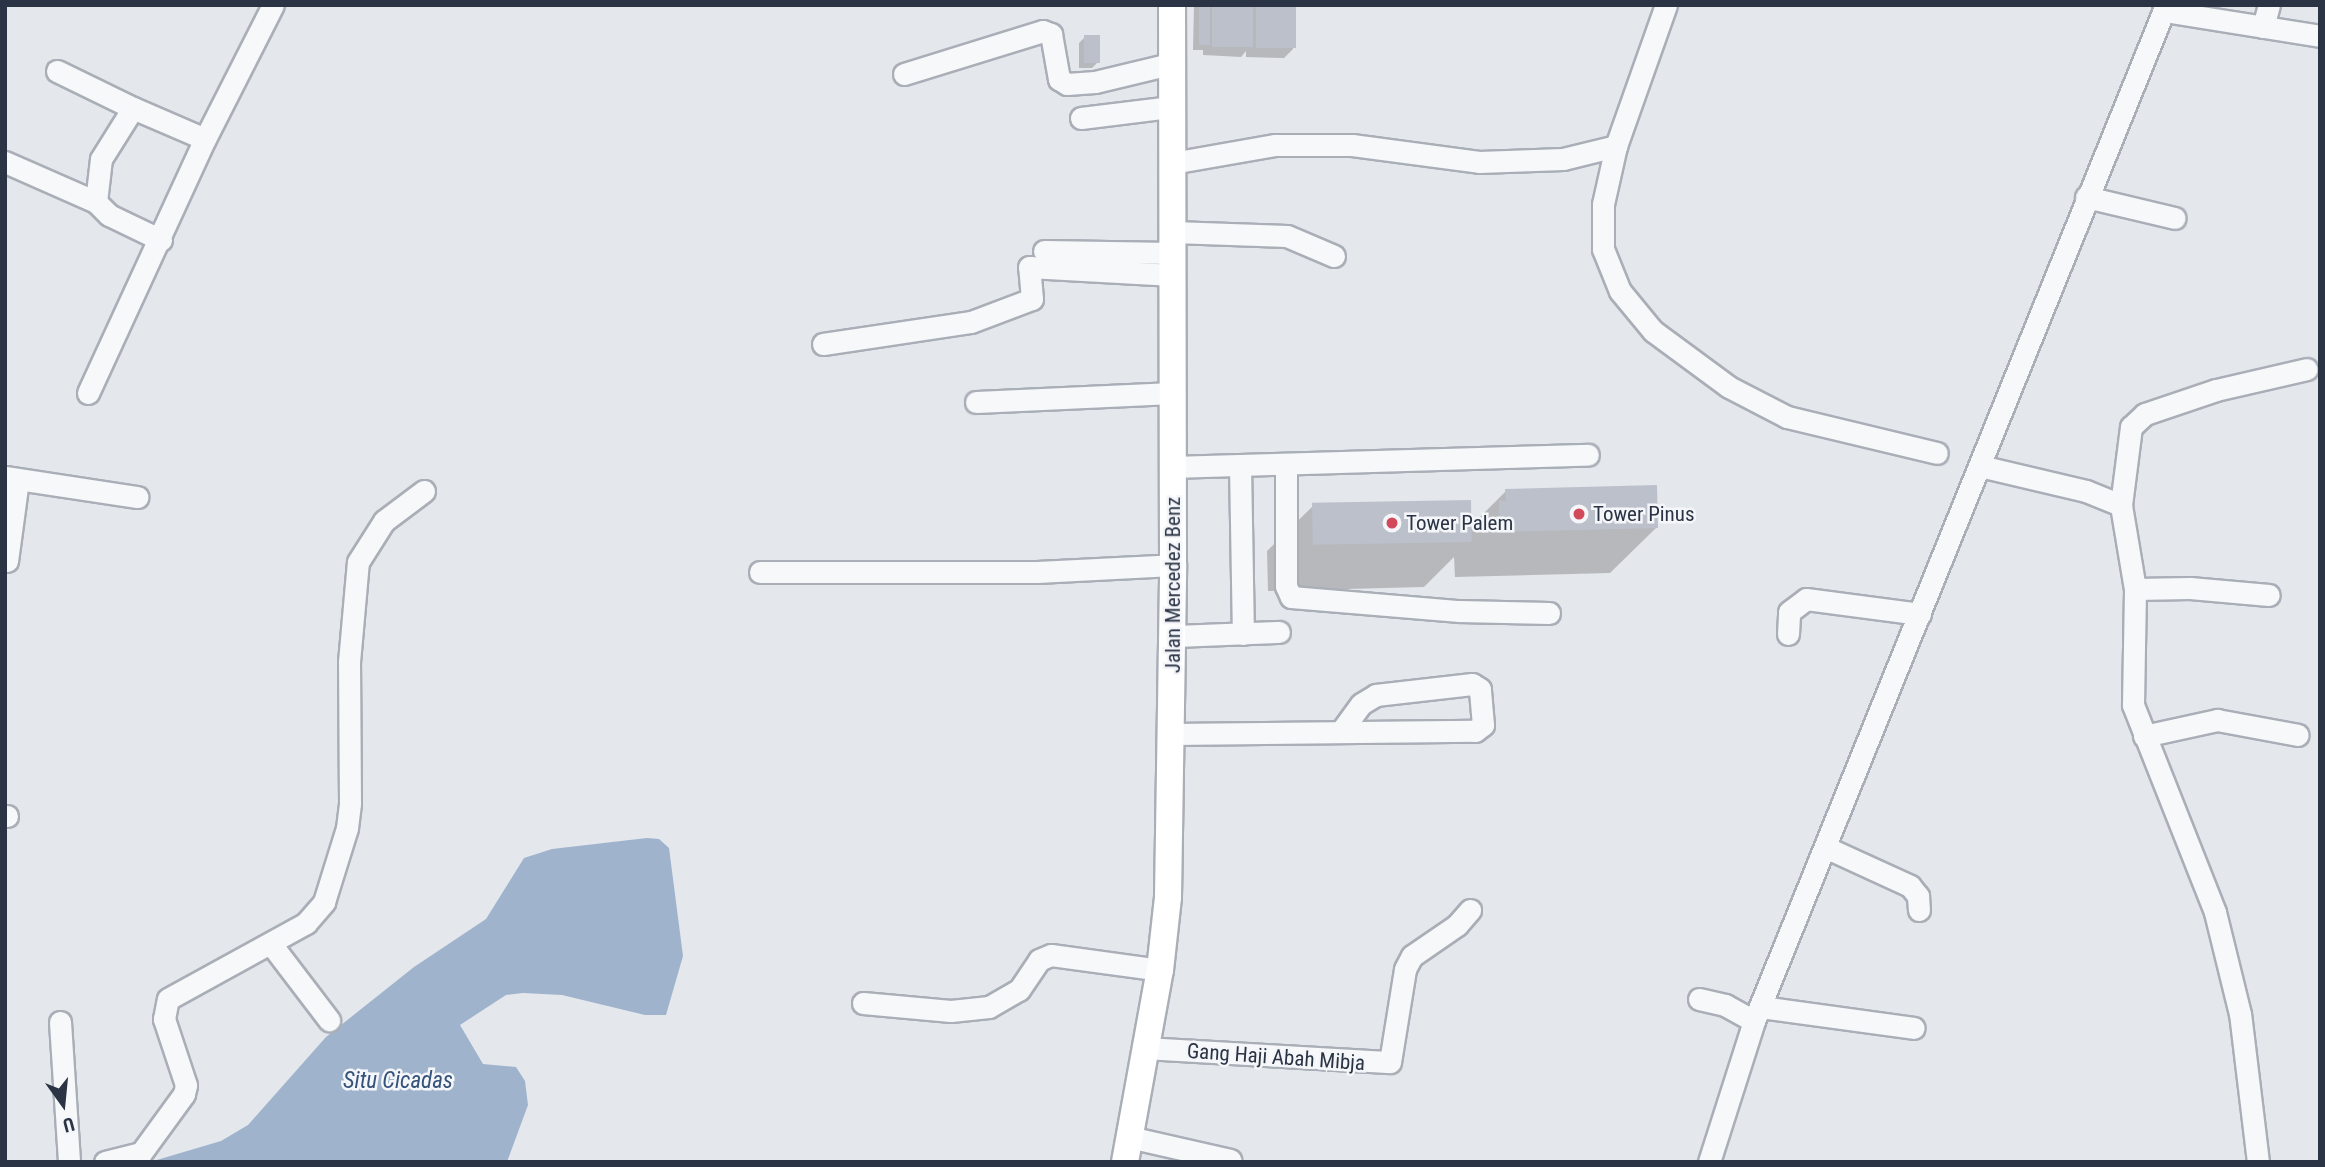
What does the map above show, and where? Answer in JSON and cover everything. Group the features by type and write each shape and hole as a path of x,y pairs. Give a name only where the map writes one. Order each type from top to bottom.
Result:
{"main road":[{"name":"Jalan Mercedez Benz","path":"1127,1149 1160,970 1168,897 1173,636 1172,5"}],"street":[{"path":"88,393 161,240 205,139 273,5"},
{"path":"1667,5 1616,146 1603,204 1603,249 1620,291 1653,331 1729,387 1787,417 1937,453"},
{"path":"2263,27 2269,5"},
{"path":"1709,1162 1757,1014 1980,466 2085,197 2165,8 2320,36"},
{"path":"904,74 1048,31 1062,82 1095,82 1170,64"},
{"path":"57,71 205,139"},
{"path":"1095,82 1091,117 1171,107"},
{"path":"96,202 101,159 133,108"},
{"path":"1172,163 1275,145 1352,145 1479,162 1563,159 1616,146"},
{"path":"5,162 96,202 109,215 161,240"},
{"path":"2085,197 2175,218"},
{"path":"823,344 983,317 1032,299 1029,267 1173,253 1287,236 1334,256"},
{"path":"1044,251 1173,253"},
{"path":"2258,1162 2241,1014 2215,912 2144,736 2132,688 2135,589 2121,505 2131,428 2145,414 2216,390 2307,369"},
{"path":"976,402 1173,393"},
{"path":"1173,467 1588,455"},
{"path":"1286,464 1286,586 1291,597 1459,611 1549,613"},
{"path":"1240,465 1243,634"},
{"path":"1980,466 2086,491 2121,505"},
{"path":"7,561 12,478 137,497"},
{"path":"105,1162 141,1153 184,1094 186,1085 164,1019 168,999 271,944 316,914 347,828 349,662 358,562 384,521 424,491"},
{"path":"760,572 1037,572 1173,565"},
{"path":"2135,589 2190,588 2269,594"},
{"path":"1788,634 1789,612 1806,599 1920,614"},
{"path":"1173,636 1279,632"},
{"path":"1171,734 1475,731 1483,725 1480,690 1472,684 1376,695 1361,704 1341,732"},
{"path":"2144,736 2217,720 2298,735"},
{"path":"1825,847 1910,886 1918,896 1919,909"},
{"name":"Gang Haji Abah Mibja","path":"1146,1048 1390,1062 1400,996 1412,956 1457,925 1470,910"},
{"path":"271,944 329,1020"},
{"path":"863,1003 951,1011 989,1007 1019,990 1039,960 1051,955 1160,970"},
{"path":"1699,999 1757,1014 1914,1028"},
{"path":"60,1022 69,1162"},
{"path":"1127,1149 1230,1160"}],"water":[{"name":"Situ Cicadas","path":"647,838 659,839 669,848 683,956 666,1015 645,1015 562,995 523,993 506,995 460,1025 483,1064 516,1067 525,1081 528,1105 507,1162 150,1162 221,1141 248,1125 326,1037 414,967 486,919 524,858 552,849"}],"building":[{"path":"1199,5 1210,5 1210,45 1199,45"},
{"path":"1212,5 1253,5 1253,47 1212,47"},
{"path":"1256,5 1296,5 1296,48 1256,48"},
{"path":"1084,35 1100,35 1100,63 1084,63"},
{"name":"Tower Pinus","path":"1657,485 1658,528 1500,532 1499,500 1506,501 1505,489"},
{"name":"Tower Palem","path":"1471,500 1472,542 1313,545 1312,503"}],"place":[{"name":"Tower Pinus","path":"1579,514"},
{"name":"Tower Palem","path":"1392,523"}]}
